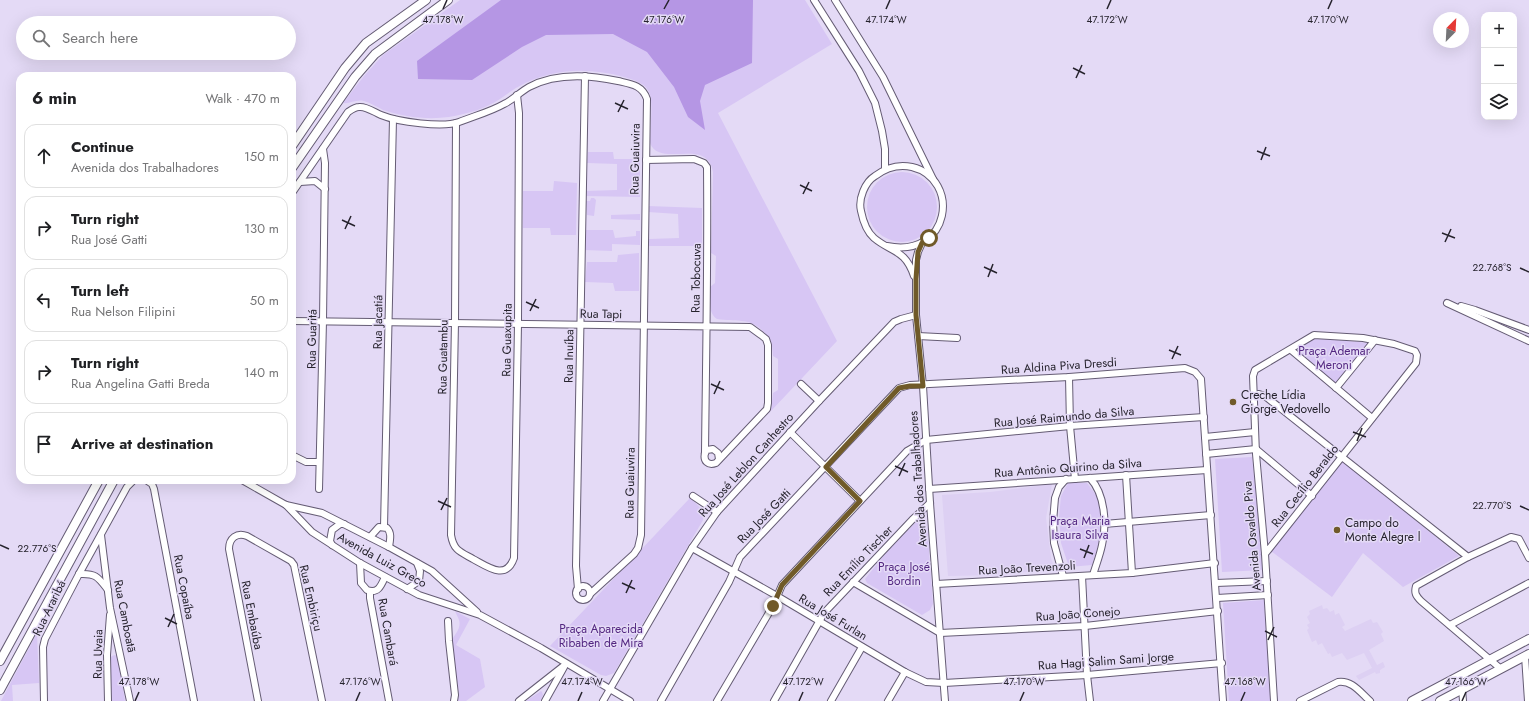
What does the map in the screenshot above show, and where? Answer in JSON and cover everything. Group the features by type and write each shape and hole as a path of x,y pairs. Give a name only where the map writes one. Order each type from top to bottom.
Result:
{"main road":[{"path":"296,140 345,68 366,43 426,0"},
{"path":"296,162 355,76 375,54 448,0"},
{"path":"0,661 97,484"},
{"path":"0,690 112,484"},
{"path":"1412,701 1529,639"},
{"path":"1440,701 1527,655"}],"street":[{"path":"814,0 859,71 875,103 885,149 885,169"},
{"path":"835,0 883,77 941,192 943,206 941,220 935,232 922,243 911,247 899,248 887,246 873,237 864,224 860,208 863,192 871,178 885,169 902,165 919,169 934,180"},
{"name":"Rua Guaiuvira","path":"296,188 348,112 359,107 392,119 411,122 456,123 505,104 531,86 545,81 585,76 602,77 630,83 638,86 645,94 646,160 640,543 634,554 590,594"},
{"name":"Rua Inuíba","path":"578,589 576,566 585,76"},
{"name":"Rua Guaxupita","path":"493,570 501,571 506,569 512,564 514,558 518,324 519,113 517,95"},
{"name":"Rua Jacatiá","path":"389,547 390,532 384,527 392,119"},
{"name":"Rua Guatambu","path":"456,123 455,322 451,535 452,543 458,550 493,570"},
{"name":"Rua Guaritá","path":"319,489 324,321 325,164 323,149"},
{"name":"Rua Tobocuva","path":"646,160 694,159 704,163 707,168 708,241 705,453"},
{"path":"300,182 315,181 325,189"},
{"name":"Avenida dos Trabalhadores","path":"922,243 916,260 916,315 923,386 945,701"},
{"name":"Avenida dos Trabalhadores","path":"887,246 900,253 908,261 916,279"},
{"path":"1529,330 1475,310 1447,303 1529,342"},
{"name":"Rua José Leblon Canhestro","path":"603,701 692,548 716,512 894,322 916,315"},
{"name":"Rua Tapi","path":"296,321 455,322 750,328 761,334 766,339 768,345 767,409 719,459"},
{"path":"918,336 957,338"},
{"path":"1336,388 1375,340 1363,338 1314,336 1290,350 1372,418"},
{"name":"Rua Cecílio Beraldo","path":"1265,554 1416,364 1417,355 1415,351 1375,340"},
{"name":"Avenida Osvaldo Piva","path":"1274,701 1267,581 1256,449 1253,376 1255,370 1290,350"},
{"name":"Rua Aldina Piva Dresdi","path":"923,386 1185,368 1196,372 1201,379 1204,417"},
{"path":"1069,377 1070,426 1075,479"},
{"path":"801,384 819,401"},
{"name":"Rua José Gatti","path":"661,701 729,582 740,557 899,388 923,386"},
{"path":"1254,395 1259,394 1265,396 1468,557"},
{"path":"1204,417 1222,663 1223,701"},
{"name":"Rua José Raimundo da Silva","path":"926,440 1070,426 1204,417"},
{"path":"790,432 860,501"},
{"path":"1205,437 1255,432"},
{"path":"717,701 782,585 907,450 926,440"},
{"path":"714,449 718,453 719,459 716,463 708,464 705,461 705,453 707,450 714,449"},
{"path":"1206,454 1256,449 1312,496"},
{"path":"296,457 306,462 319,462"},
{"name":"Rua Antônio Quirino da Silva","path":"929,488 1207,470"},
{"path":"1126,475 1132,573"},
{"path":"1090,478 1096,485 1101,498 1104,524 1102,545 1093,575"},
{"path":"1063,576 1054,543 1053,527 1055,498 1059,487 1066,479"},
{"name":"Rua Araribá","path":"44,701 43,647 45,639 79,574 130,484"},
{"name":"Rua Copaíba","path":"152,484 194,701"},
{"name":"Avenida Luiz Greco","path":"249,484 286,505 312,532 360,563 419,595 480,615 630,701"},
{"path":"693,496 716,512"},
{"name":"Rua Emílio Tischer","path":"774,701 824,612 930,503"},
{"name":"Avenida Luiz Greco","path":"286,505 322,513 346,524 432,571 480,615"},
{"path":"1104,524 1211,515"},
{"path":"333,546 330,541 332,530 340,524 346,524"},
{"path":"370,537 377,528 384,527"},
{"name":"Rua Embiriçu","path":"235,536 239,534 247,536 291,561 294,565 322,701"},
{"name":"Rua Camboatã","path":"101,535 110,608 121,652 130,701"},
{"name":"Rua Embaúba","path":"235,536 230,541 229,549 258,701"},
{"path":"1501,669 1416,596 1416,586 1468,557 1511,537 1519,539 1529,558"},
{"name":"Rua José Furlan","path":"692,548 777,596 905,672 926,682 944,683"},
{"path":"360,563 362,586 370,591 373,592 379,589 385,577"},
{"path":"407,589 419,581 420,571 417,563"},
{"name":"Rua João Trevenzoli","path":"936,584 1132,573 1215,563"},
{"name":"Rua Araribá","path":"79,574 88,573 97,577 108,590"},
{"path":"1082,576 1087,675 1090,701"},
{"path":"1216,582 1267,581"},
{"path":"853,582 940,633"},
{"path":"1450,625 1529,583"},
{"path":"586,587 590,594 585,600 580,600 576,593 578,589 586,587"},
{"name":"Rua Cambará","path":"370,591 389,701"},
{"path":"1217,598 1268,595"},
{"name":"Rua Uvaia","path":"108,701 107,655 110,608"},
{"name":"Rua João Conejo","path":"940,633 1084,626 1218,611"},
{"path":"448,622 455,696 454,701"},
{"path":"831,701 862,647"},
{"path":"107,655 121,652"},
{"path":"1527,655 1528,701"},
{"name":"Rua Hagi Salim Sami Jorge","path":"944,683 1087,675 1222,663"},
{"path":"519,701 566,664"},
{"path":"545,701 566,664"},
{"path":"888,701 905,672"},
{"path":"1300,701 1338,682 1344,681 1350,684 1370,701"},
{"path":"538,686 544,687 547,691 545,701"},
{"path":"1462,689 1463,701"}],"shaded area":[{"path":"501,0 753,0 752,63 705,85 700,101 705,130 688,117 674,87 647,52 613,34 546,35 522,47 472,80 418,79 417,61"},
{"path":"1052,484 1046,518 1051,558 1055,569 1017,573 1013,568 1003,568 1001,575 948,576 942,495 990,492"},
{"path":"1322,605 1323,609 1327,608 1330,612 1334,610 1335,615 1339,613 1345,625 1342,627 1345,631 1371,619 1373,623 1377,622 1383,632 1381,634 1384,641 1369,650 1377,665 1383,662 1385,667 1380,670 1380,673 1376,674 1375,672 1359,680 1356,676 1372,668 1364,653 1347,660 1342,653 1332,657 1330,653 1328,654 1322,643 1318,645 1316,640 1312,642 1307,630 1309,628 1307,625 1310,623 1307,617 1310,614 1309,611"}],"green space":[{"path":"460,0 805,0 832,44 718,113 837,341 771,411 773,393 778,390 778,359 773,356 770,339 763,331 747,322 717,319 712,313 711,309 710,287 715,283 716,256 711,253 713,172 709,161 702,156 693,154 663,153 655,150 650,143 651,99 648,91 643,85 624,77 597,72 570,71 556,73 530,81 516,88 494,103 476,111 441,118 424,118 399,114 383,110 364,101 343,103 383,55"},
{"path":"588,152 613,152 614,159 640,159 640,197 585,196 585,191 617,190 617,164 587,163"},
{"path":"895,172 909,172 922,178 931,187 935,193 937,207 935,221 927,232 916,240 909,242 895,242 888,240 877,232 869,221 867,214 867,200 869,193 877,182 888,174"},
{"path":"554,181 577,183 576,235 551,235 550,228 523,228 523,191 553,191"},
{"path":"591,198 596,200 594,216 587,215 586,201 590,201"},
{"path":"648,206 702,208 702,246 649,246 649,239 679,238 678,214 648,212"},
{"path":"640,214 640,220 611,219 611,215"},
{"path":"585,230 613,230 615,238 636,236 636,231 640,231 640,245 612,244 612,251 584,250"},
{"path":"639,253 639,291 615,291 613,283 585,282 587,262 617,262 618,255"},
{"name":"Praça Ademar Meroni","path":"1314,338 1370,343 1336,384 1295,349"},
{"path":"1252,457 1264,570 1222,572 1215,459"},
{"path":"1343,461 1459,556 1403,587 1363,553 1332,597 1271,551"},
{"name":"Praça Maria Isaura Silva","path":"1068,483 1087,483 1100,500 1100,539 1092,565 1069,567 1061,543 1059,517 1061,496"},
{"name":"Praça Aparecida Ribaben de Mira","path":"690,498 702,510 703,520 614,673 606,676 601,675 550,646"},
{"name":"Praça José Bordin","path":"924,521 927,525 933,604 930,610 922,615 867,583 865,579 886,553 916,522"},
{"path":"1264,600 1271,701 1229,701 1223,603"},
{"path":"455,611 470,619 456,645 480,659 485,687 466,701 458,701 459,692 450,645 460,624"},
{"path":"37,633 39,683 12,685 13,701 1,701"},
{"path":"115,655 118,657 125,701 112,701 110,659"},
{"path":"541,691 543,695 540,701 526,701"}],"place":[{"name":"Creche Lídia Giorge Vedovello","path":"1233,402"},
{"name":"Campo do Monte Alegre l","path":"1337,530"}],"route":[{"path":"773,606 782,585 860,501 826,467 899,388 923,386 916,315 916,260 922,243 929,238"}]}
